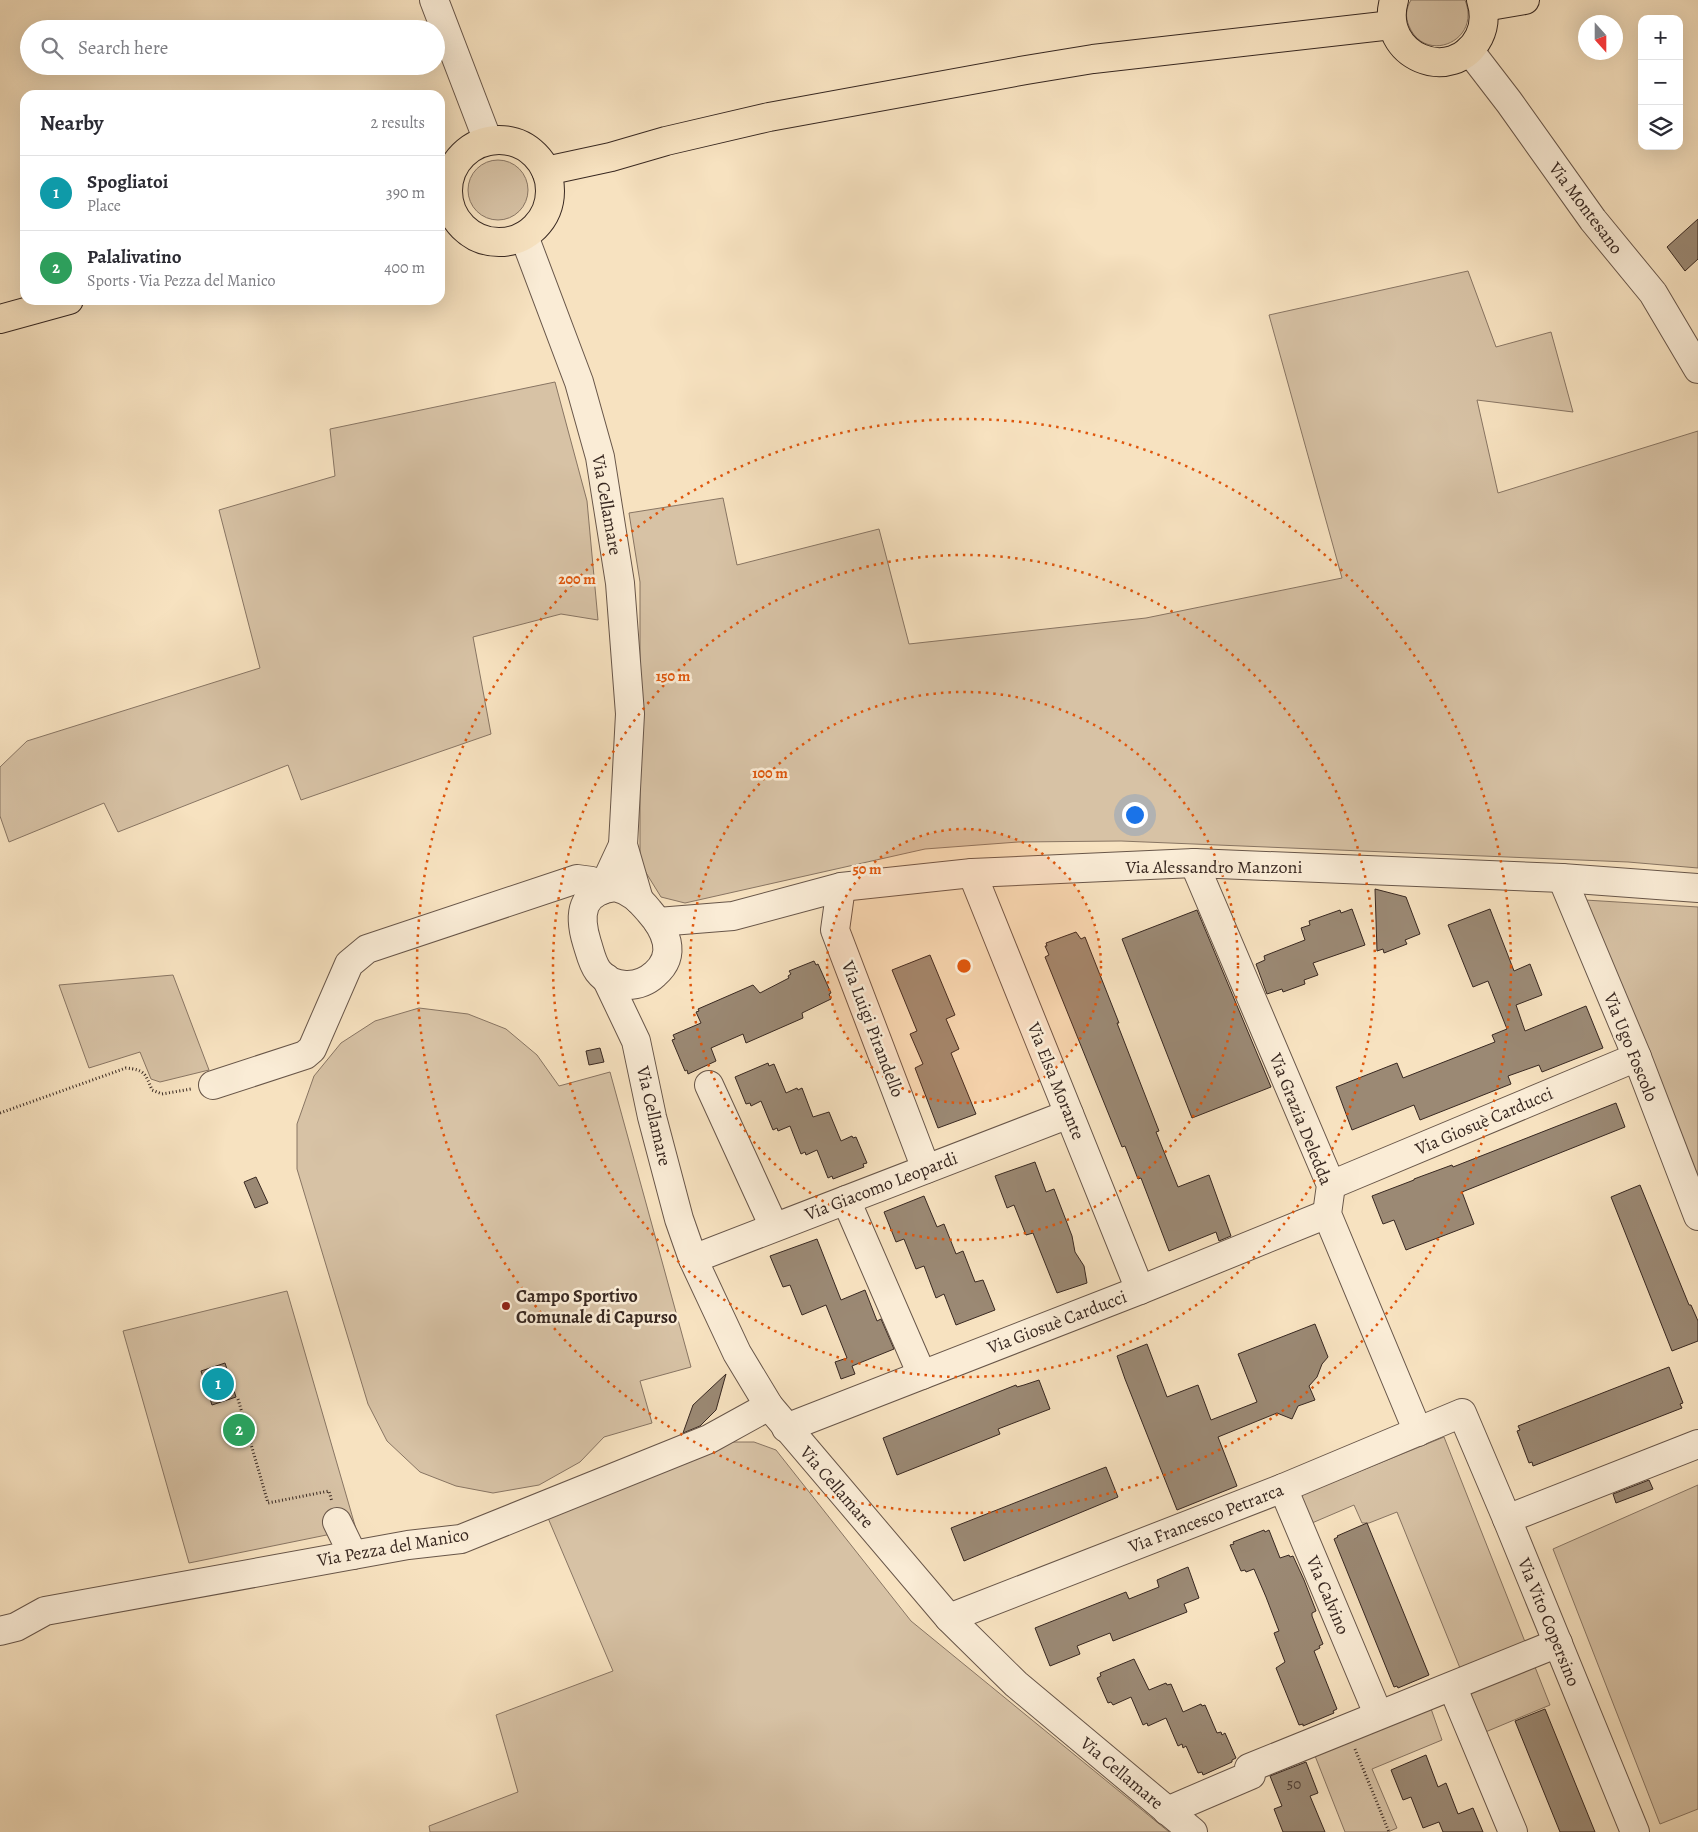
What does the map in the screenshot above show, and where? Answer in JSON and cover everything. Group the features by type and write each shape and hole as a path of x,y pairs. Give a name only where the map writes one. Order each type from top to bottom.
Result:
{"main road":[{"path":"546,171 611,158 674,139 769,118 1093,59 1258,41 1393,12 1397,38 1405,49 1423,60 1437,62 1451,60 1469,50 1477,41 1482,31 1484,19 1482,4 1525,0"},
{"path":"504,140 520,144 534,154 546,171 550,186 548,208 536,227 517,240 502,242 486,241 479,238 460,225 445,206 448,197 449,180 455,165 460,158 473,148 488,141 504,140"},
{"path":"0,319 51,305"}],"street":[{"path":"434,0 442,20"},
{"path":"445,29 488,141"},
{"name":"Via Montesano","path":"1469,50 1509,102 1593,220 1653,293 1698,369"},
{"name":"Via Cellamare","path":"524,236 579,382 600,456 620,583 630,714 623,845 639,900"},
{"name":"Via Cellamare","path":"623,845 582,913 583,931 593,962 598,971 606,978 636,1041 652,1117 679,1219 693,1259 736,1353 769,1406 786,1428 949,1618 1016,1684 1193,1832"},
{"name":"Via Alessandro Manzoni","path":"658,922 733,916 840,887 972,873 1194,863 1562,878 1698,888"},
{"name":"Via Grazia Deledda","path":"1194,863 1331,1185 1328,1214 1418,1432"},
{"name":"Via Elsa Morante","path":"972,873 1140,1290"},
{"name":"Via Ugo Foscolo","path":"1562,878 1636,1057 1698,1216"},
{"path":"212,1085 304,1055 312,1048 349,964 367,949 553,886 593,897"},
{"name":"Via Cellamare","path":"593,897 616,887 624,889 639,900 658,922 667,942 667,953 663,964 657,973 648,980 636,1041"},
{"name":"Via Luigi Pirandello","path":"840,887 835,930 926,1168"},
{"name":"Via Alessandro Manzoni","path":"667,953 687,939 733,916"},
{"path":"606,978 616,983 627,985 638,984 648,980"},
{"name":"Via Giosuè Carducci","path":"1331,1185 1636,1057"},
{"path":"708,1085 774,1228"},
{"name":"Via Giacomo Leopardi","path":"693,1259 1069,1114"},
{"path":"846,1200 922,1375"},
{"name":"Via Giosuè Carducci","path":"786,1428 1140,1290 1328,1214"},
{"name":"Via Pezza del Manico","path":"0,1631 16,1627 45,1611 353,1554 461,1539 709,1439 769,1406"},
{"name":"Via Francesco Petrarca","path":"949,1618 1283,1488 1462,1413"},
{"name":"Via Vito Copersino","path":"1462,1413 1507,1518 1635,1832"},
{"path":"1507,1518 1698,1444"},
{"name":"Via Calvino","path":"1283,1488 1373,1702"},
{"path":"337,1522 353,1554"},
{"path":"1167,1811 1251,1775 1249,1768 1558,1643"},
{"path":"1455,1693 1513,1832"}],"path":[{"path":"0,1113 126,1068 138,1069 145,1074 152,1090 162,1094 212,1085"},
{"path":"238,1399 268,1503 329,1491 337,1522"},
{"path":"1346,1728 1389,1832"}],"shaded area":[{"path":"1411,0 1465,0 1468,14 1466,27 1459,37 1449,43 1438,46 1427,44 1417,38 1409,26 1407,13"},
{"path":"492,160 504,160 520,168 526,178 528,190 526,202 520,212 504,220 492,220 476,212 468,196 468,184 476,168"},
{"path":"1468,271 1496,347 1551,332 1573,412 1477,400 1498,493 1698,431 1698,868 1628,862 1121,841 1018,842 925,849 685,903 661,897 640,863 640,582 629,513 723,498 737,565 879,529 909,644 1146,618 1342,578 1269,315"},
{"path":"555,382 587,501 598,620 561,614 473,637 491,734 301,800 288,765 118,832 104,803 9,842 0,816 0,767 27,741 260,668 219,510 335,476 330,429"},
{"path":"1585,900 1698,907 1698,1184"},
{"path":"173,975 209,1070 160,1082 151,1079 140,1052 89,1068 59,985"},
{"name":"Campo Sportivo Comunale di Capurso","path":"419,1008 468,1014 506,1029 537,1055 559,1086 610,1072 691,1367 640,1381 652,1423 604,1437 580,1462 539,1485 493,1493 456,1486 420,1472 387,1441 368,1404 297,1169 297,1124 314,1076 341,1043 375,1021"},
{"path":"287,1291 356,1529 189,1563 123,1331"},
{"path":"1444,1437 1550,1705 1483,1733 1464,1688 1429,1703 1442,1740 1372,1769 1397,1828 1388,1832 1345,1832 1306,1733 1462,1673 1397,1512 1369,1523 1362,1523 1354,1505 1312,1523 1301,1495"},
{"path":"732,1442 754,1442 776,1450 911,1621 1169,1832 430,1832 429,1826 518,1792 496,1715 613,1671 548,1518"},
{"path":"1698,1485 1698,1809 1660,1824 1553,1549"}],"building":[{"path":"1698,219 1698,259 1685,271 1667,247"},
{"path":"1375,889 1406,897 1420,934 1405,940 1407,944 1384,953 1383,949 1377,951"},
{"path":"1352,909 1365,945 1313,963 1318,975 1304,980 1305,984 1283,992 1282,989 1267,994 1256,964 1265,960 1264,956 1305,940 1301,928 1310,925 1309,921 1340,910 1341,913"},
{"path":"1490,909 1514,971 1530,964 1542,995 1516,1005 1525,1031 1586,1006 1603,1048 1542,1072 1539,1065 1508,1076 1511,1084 1420,1120 1414,1105 1352,1130 1336,1087 1397,1063 1403,1078 1495,1042 1492,1035 1507,1029 1488,981 1473,987 1448,925"},
{"path":"1197,910 1271,1087 1192,1118 1122,939"},
{"path":"1076,932 1081,939 1085,937 1119,1023 1117,1023 1159,1131 1156,1132 1178,1187 1209,1175 1231,1236 1219,1241 1216,1232 1169,1251 1141,1178 1138,1179 1125,1146 1122,1147 1045,957 1049,955 1045,946 1047,946 1046,943"},
{"path":"930,955 955,1015 946,1019 959,1049 951,1053 976,1114 938,1128 915,1068 923,1064 910,1034 917,1031 892,970"},
{"path":"814,961 816,965 818,964 831,993 829,994 831,999 802,1013 803,1018 746,1043 743,1034 711,1048 716,1061 688,1074 687,1070 685,1071 672,1040 675,1039 673,1035 701,1023 696,1012 699,1011 698,1009 753,985 760,993 789,978 788,976 791,974 789,971"},
{"path":"600,1048 604,1062 589,1065 586,1051"},
{"path":"768,1063 769,1066 774,1064 786,1093 802,1088 813,1117 829,1112 841,1141 852,1136 853,1138 856,1137 867,1163 863,1164 864,1167 833,1179 832,1176 828,1178 817,1150 806,1155 805,1152 801,1154 790,1126 778,1131 777,1128 773,1130 761,1101 751,1106 750,1103 746,1104 735,1077"},
{"path":"1616,1103 1625,1127 1462,1192 1474,1224 1406,1250 1394,1220 1383,1224 1372,1196 1452,1165 1453,1167"},
{"path":"1035,1162 1046,1192 1054,1189 1072,1236 1075,1252 1084,1266 1087,1283 1057,1293 1033,1233 1026,1235 1014,1205 1007,1208 995,1176"},
{"path":"256,1177 268,1203 255,1208 244,1182"},
{"path":"1640,1185 1689,1305 1691,1305 1698,1321 1698,1341 1672,1351 1611,1197"},
{"path":"924,1196 937,1227 944,1224 956,1254 963,1251 975,1282 983,1280 995,1310 956,1325 944,1294 936,1298 924,1266 916,1269 904,1239 896,1242 884,1212"},
{"path":"817,1239 841,1300 865,1290 877,1321 881,1319 894,1349 852,1366 855,1374 841,1379 835,1362 847,1358 826,1305 802,1315 790,1285 783,1287 770,1256"},
{"path":"1315,1324 1328,1357 1322,1364 1317,1377 1309,1386 1315,1400 1298,1406 1292,1419 1277,1413 1218,1437 1237,1486 1177,1510 1117,1356 1147,1344 1167,1397 1198,1385 1211,1420 1257,1402 1238,1354"},
{"path":"225,1363 236,1397 212,1405 201,1371"},
{"path":"1669,1367 1683,1403 1680,1404 1682,1408 1533,1466 1532,1462 1529,1463 1517,1431 1520,1430 1518,1426"},
{"path":"726,1374 716,1410 700,1426 683,1433 693,1405"},
{"path":"1039,1380 1050,1409 998,1429 1000,1434 897,1475 883,1438 1016,1385 1017,1387"},
{"path":"1106,1467 1118,1497 964,1561 951,1528"},
{"path":"1649,1480 1653,1489 1616,1503 1613,1494"},
{"path":"1367,1523 1429,1675 1398,1688 1397,1686 1394,1687 1334,1539"},
{"path":"1264,1530 1265,1532 1269,1530 1280,1558 1289,1555 1290,1557 1293,1556 1304,1580 1316,1611 1312,1613 1312,1616 1323,1644 1314,1651 1337,1709 1333,1711 1334,1713 1303,1726 1303,1724 1299,1725 1276,1668 1285,1662 1274,1633 1279,1631 1266,1597 1254,1569 1246,1572 1245,1570 1241,1571 1230,1545 1234,1544 1233,1542"},
{"path":"1188,1567 1199,1598 1184,1604 1187,1612 1113,1641 1110,1633 1077,1646 1080,1654 1050,1666 1035,1628 1126,1592 1129,1599 1159,1587 1157,1580"},
{"path":"1134,1659 1149,1690 1166,1683 1167,1685 1171,1684 1183,1712 1201,1704 1202,1706 1205,1705 1217,1733 1221,1732 1222,1735 1225,1733 1236,1758 1232,1762 1203,1775 1202,1772 1198,1773 1186,1746 1183,1748 1182,1744 1178,1746 1166,1718 1148,1726 1147,1723 1143,1725 1131,1697 1113,1705 1111,1702 1108,1703 1097,1678 1101,1676 1100,1673"},
{"path":"1545,1709 1595,1832 1560,1832 1515,1721"},
{"path":"1426,1755 1438,1787 1446,1783 1458,1814 1473,1808 1483,1832 1443,1832 1439,1822 1423,1828 1411,1797 1403,1800 1391,1770"},
{"path":"1306,1762 1318,1793 1310,1796 1325,1832 1283,1832 1274,1809 1282,1806 1270,1776"}],"place":[{"name":"Campo Sportivo Comunale di Capurso","path":"506,1306"},
{"name":"Spogliatoi","path":"218,1384"},
{"name":"Palalivatino","path":"239,1430"}]}
